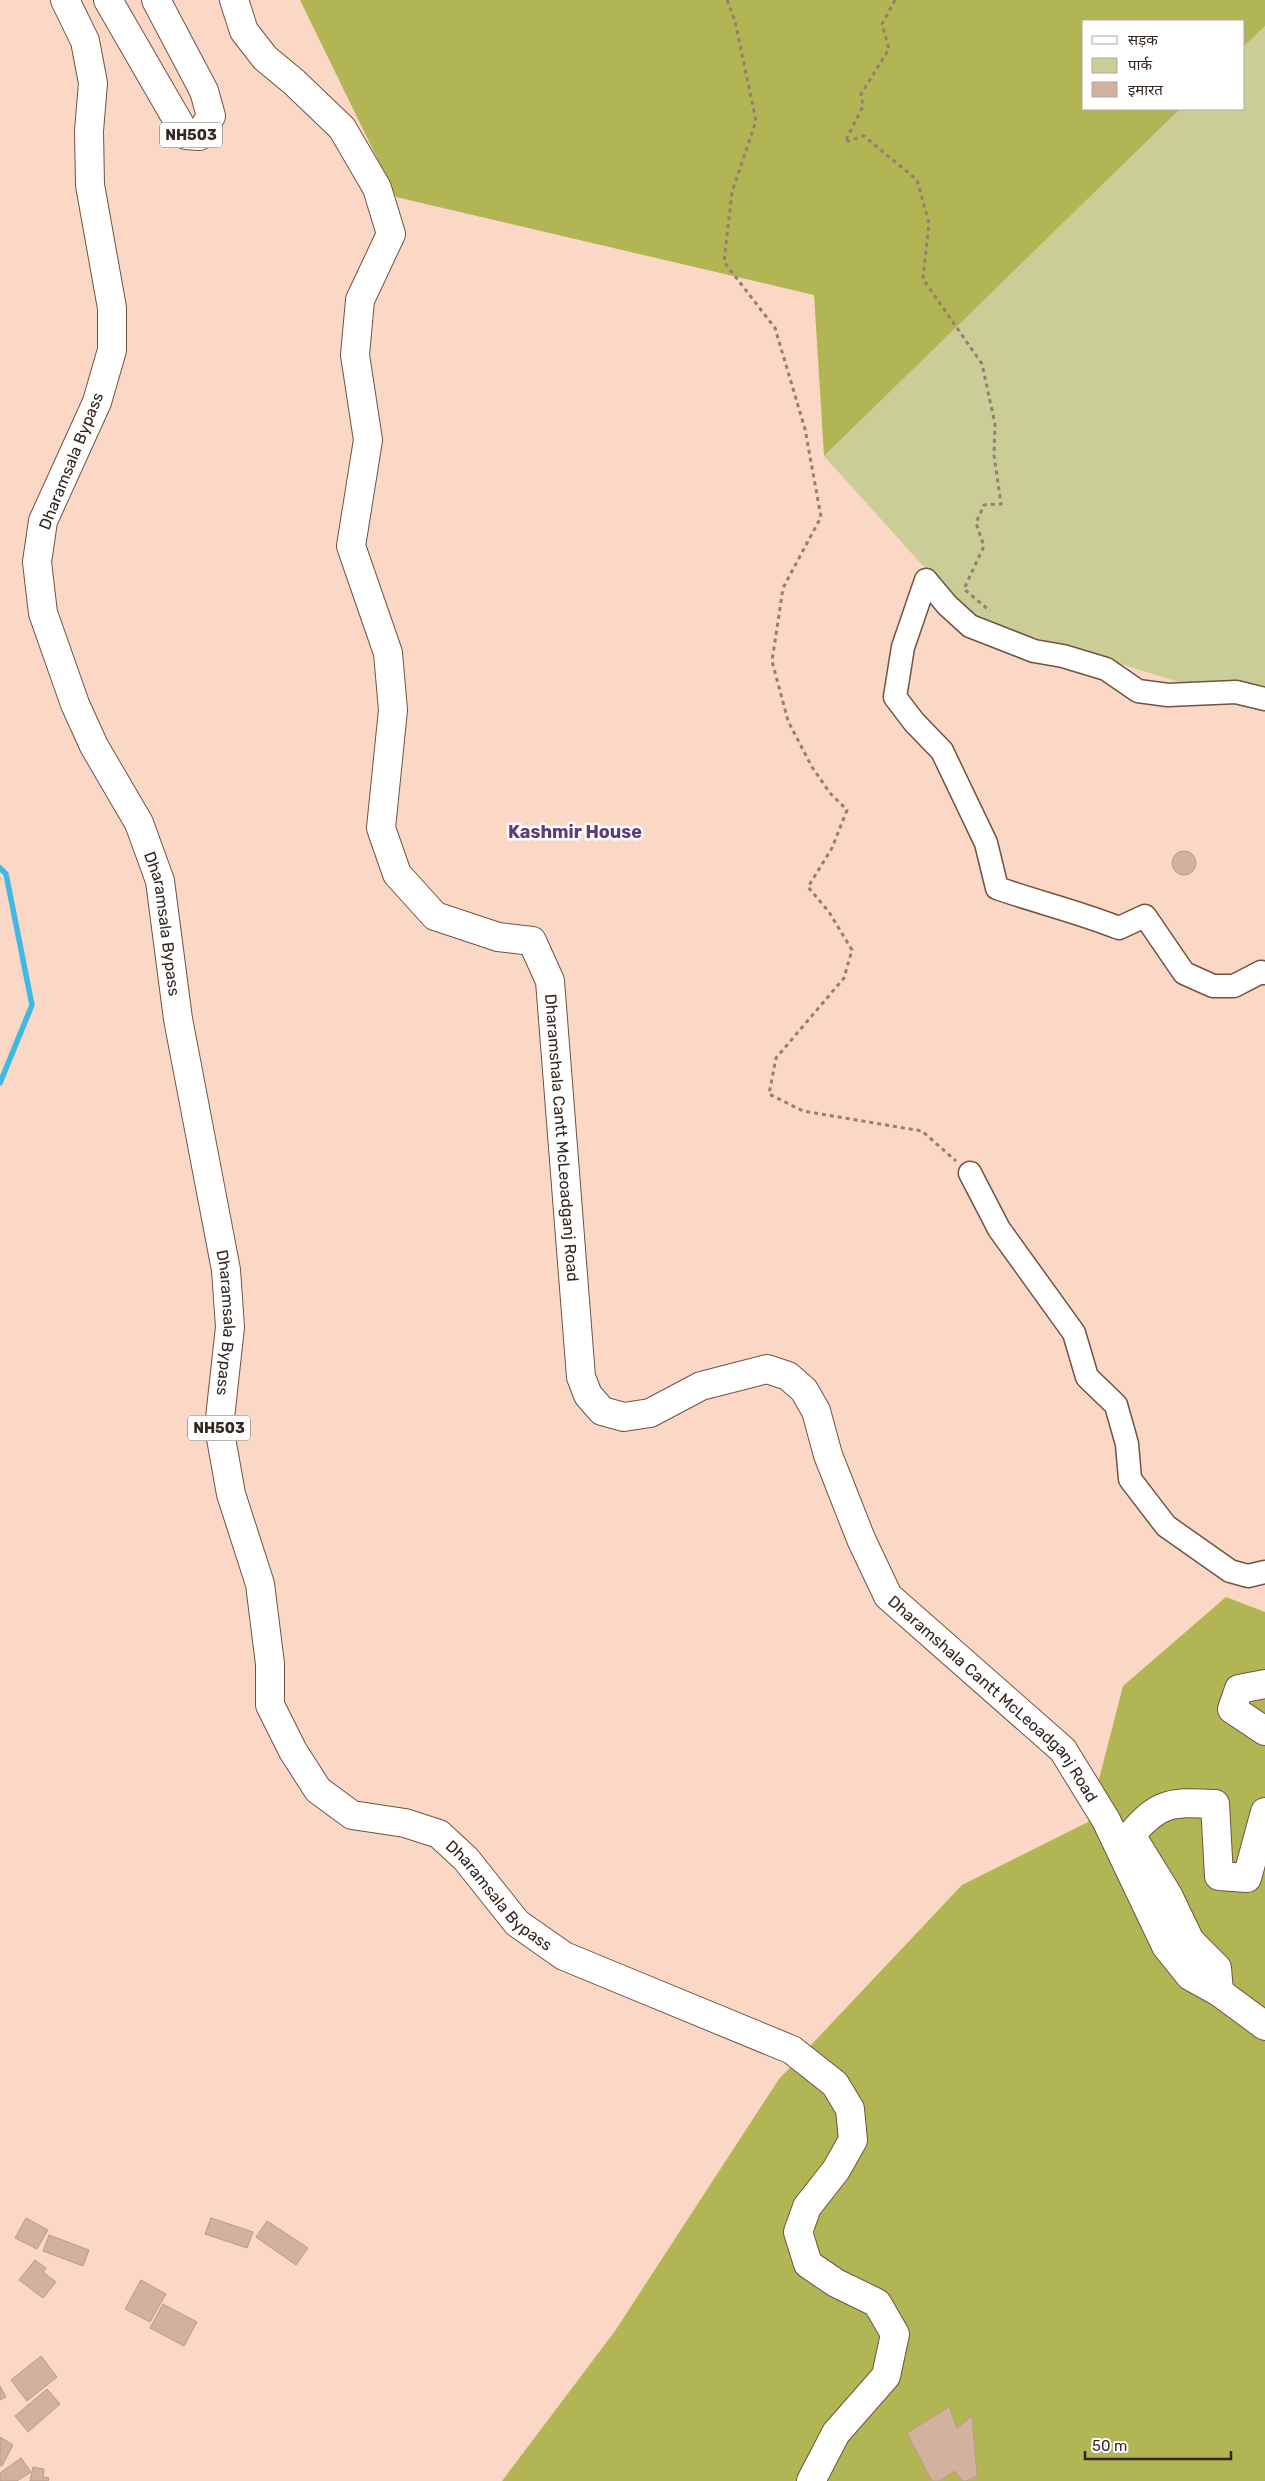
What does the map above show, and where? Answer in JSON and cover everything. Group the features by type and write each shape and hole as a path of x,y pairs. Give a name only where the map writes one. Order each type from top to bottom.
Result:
{"main road":[{"name":"Dharamsala Bypass","path":"66,0 85,41 93,83 89,131 90,185 112,308 112,350 97,402 43,521 37,562 43,612 75,704 94,746 139,823 160,881 178,1019 226,1270 230,1327 219,1427 231,1494 260,1584 270,1664 270,1706 293,1752 318,1790 352,1815 405,1823 439,1834 466,1859 517,1923 564,1956 792,2050 835,2084 850,2109 853,2140 836,2170 806,2208 798,2232 808,2264 836,2283 876,2303 895,2334 886,2376 836,2433 811,2481"},
{"name":"NH503","path":"108,0 186,135 199,136 211,116 204,91 156,0"},
{"name":"Dharamshala Cantt McLeoadganj Road","path":"234,0 244,31 265,58 294,82 342,128 377,188 391,234 360,300 355,355 368,440 351,546 388,653 393,710 381,828 397,874 435,916 498,936 532,942 550,981 582,1377 588,1396 602,1411 624,1417 650,1413 701,1386 767,1369 788,1376 804,1390 816,1411 828,1455 861,1539 888,1596 1063,1750 1106,1820 1166,1946 1190,1976 1220,1992 1265,2026"},
{"path":"1265,1684 1239,1689 1232,1708 1265,1731"},
{"path":"1220,1992 1217,1968 1190,1941 1168,1895 1131,1835 1148,1815 1178,1802 1215,1804 1218,1876 1247,1878 1265,1812"}],"street":[{"path":"1265,699 1236,692 1168,695 1138,692 1106,669 1063,656 1034,651 970,626 947,605 926,580 902,647 895,698 914,722 942,751 986,843 997,888 1047,906 1087,915 1119,928 1145,916 1184,973 1213,986 1234,986 1261,972 1265,973"},
{"path":"970,1173 999,1229 1074,1333 1087,1377 1116,1405 1128,1444 1130,1479 1166,1526 1230,1571 1248,1576 1265,1572"}],"path":[{"path":"727,0 735,21 756,121 732,192 724,262 775,328 805,429 821,517 783,588 772,660 788,721 812,767 830,793 847,810 832,848 808,887 829,912 852,950 844,978 776,1058 769,1094 803,1112 922,1131 970,1173"},
{"path":"895,0 882,24 889,48 861,94 863,106 845,142 864,136 917,180 929,223 923,279 982,364 995,424 994,455 1001,504 984,505 976,524 984,546 964,589 994,614"}],"green space":[{"path":"1265,26 1265,709 969,617 824,456 1179,110 1245,110 1245,45"}],"shaded area":[{"path":"300,0 1265,0 1265,26 1245,45 1245,20 1082,20 1082,110 1179,110 824,456 814,295 396,197"},
{"path":"1226,1597 1265,1612 1265,2481 502,2481 615,2331 779,2079 962,1885 1088,1822 1123,1686"}],"building":[{"path":"1184,851 1193,854 1196,863 1193,872 1184,875 1175,872 1172,863 1175,854"},
{"path":"26,2218 48,2230 37,2249 15,2238"},
{"path":"211,2218 253,2232 247,2248 205,2234"},
{"path":"267,2221 308,2248 296,2265 256,2237"},
{"path":"49,2235 89,2250 83,2266 43,2251"},
{"path":"35,2260 46,2268 43,2272 56,2282 43,2298 19,2280"},
{"path":"141,2280 166,2294 150,2322 125,2309"},
{"path":"163,2304 197,2322 184,2346 150,2328"},
{"path":"41,2356 57,2377 27,2401 11,2380"},
{"path":"0,2386 6,2397 0,2400"},
{"path":"47,2389 60,2404 28,2432 15,2416"},
{"path":"949,2407 957,2428 972,2416 977,2476 962,2481 955,2471 939,2481 932,2481 907,2433"},
{"path":"0,2437 13,2445 2,2466 0,2465"},
{"path":"21,2458 31,2472 17,2481 0,2481 0,2473"},
{"path":"33,2467 44,2469 43,2477 49,2478 48,2481 30,2481"}],"waterway":[{"path":"0,868 6,874 32,1005 0,1083"}],"district":[{"name":"Kashmir House","path":"575,832"}]}
